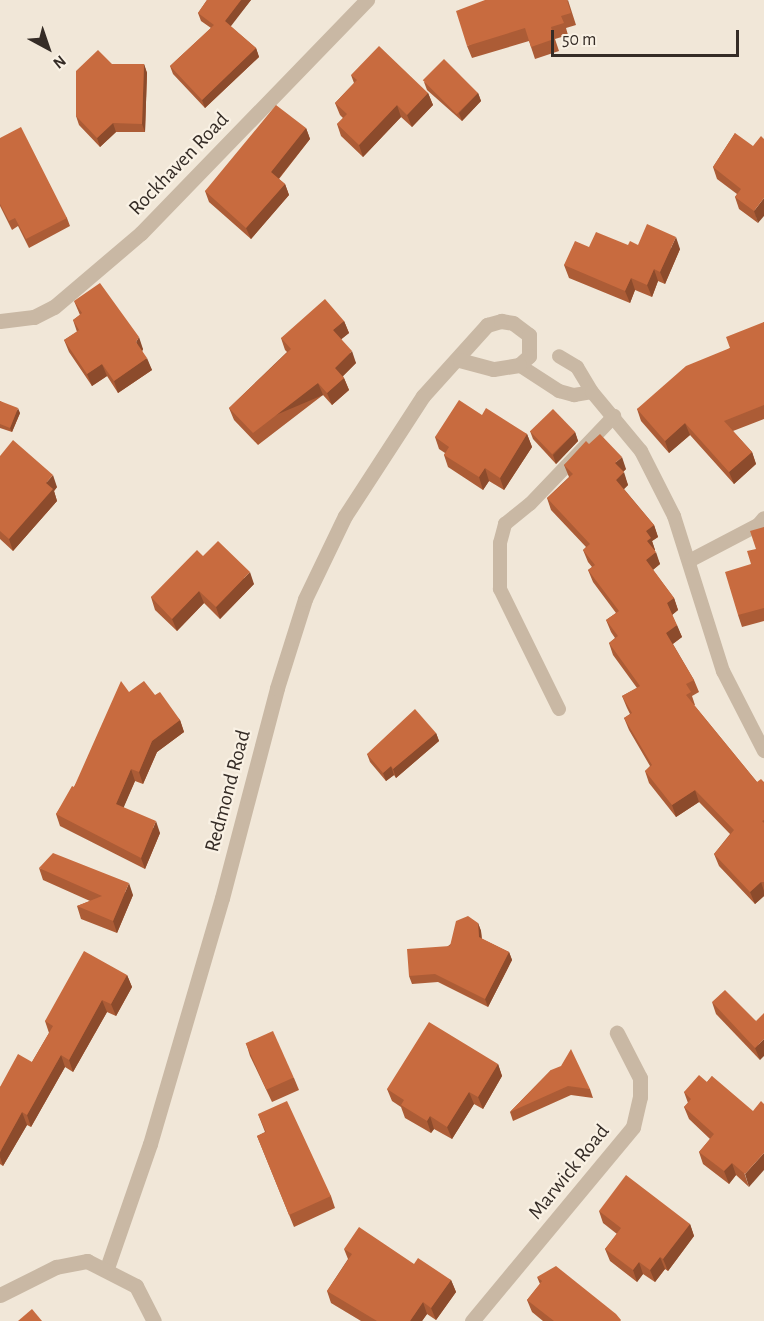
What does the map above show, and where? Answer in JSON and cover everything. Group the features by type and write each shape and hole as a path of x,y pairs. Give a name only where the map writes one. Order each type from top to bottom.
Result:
{"street":[{"name":"Rockhaven Road","path":"0,321 34,317 54,307 141,233 366,0"},
{"name":"Redmond Road","path":"107,1268 150,1144 222,898 277,688 305,599 345,516 388,449 423,396 460,360 479,332 501,321 513,323 529,335 529,356 519,365"},
{"path":"460,360 493,369 519,365"},
{"name":"Marwick Road","path":"472,1321 633,1127 640,1097 640,1078 617,1033"},
{"path":"0,1295 56,1267 87,1261 107,1268 136,1286 154,1321"}],"lane":[{"path":"559,356 577,367 592,392 641,451 691,560 723,671 764,751"},
{"path":"519,365 559,391 574,395 592,392"},
{"path":"559,710 500,589 500,543 505,524 530,504 614,416"},
{"path":"691,560 758,525 764,518"}],"building":[{"path":"207,0 241,0 225,21 256,48 202,100 170,66 214,25 198,13"},
{"path":"485,0 567,0 571,13 561,16 564,23 551,27 554,39 531,47 525,28 467,46 456,11"},
{"path":"379,46 428,93 407,115 397,105 359,145 337,124 347,114 335,103 357,80 351,75"},
{"path":"98,50 112,64 144,64 142,124 113,123 97,138 76,116 76,71"},
{"path":"444,59 478,93 457,114 423,80"},
{"path":"276,105 306,128 271,172 285,184 246,228 205,191"},
{"path":"21,127 67,218 26,239 15,218 9,221 0,204 0,138"},
{"path":"735,133 753,146 761,136 764,139 764,198 754,211 735,197 741,189 713,167"},
{"path":"647,224 676,237 660,272 654,269 647,285 631,278 625,291 564,265 575,241 589,247 596,232 628,245 630,241 638,245"},
{"path":"100,283 139,337 136,342 147,358 114,381 102,364 87,374 64,340 79,330 73,320 82,313 74,301"},
{"path":"325,299 344,321 333,330 352,351 335,368 344,378 327,393 318,383 253,433 229,408 291,349 281,338"},
{"path":"764,322 764,405 724,421 752,452 729,472 685,423 665,441 637,409 686,366 730,348 726,337"},
{"path":"459,400 482,415 486,408 527,434 500,478 485,468 479,477 444,455 449,447 435,437"},
{"path":"0,401 18,408 10,428 0,424"},
{"path":"553,409 575,432 552,454 530,431"},
{"path":"600,434 622,457 615,463 624,472 616,480 654,525 646,531 651,538 647,541 656,552 646,560 674,598 667,603 677,625 666,633 694,680 686,684 691,692 686,695 757,782 761,779 764,782 764,820 762,821 764,823 764,882 750,892 714,854 734,830 695,790 672,805 645,771 652,765 624,718 632,713 622,696 640,686 609,643 618,636 606,620 619,611 588,570 595,565 583,550 590,544 547,498 573,474 564,465 586,441 589,444"},
{"path":"13,440 53,475 46,483 53,489 9,539 0,531 0,456"},
{"path":"764,527 764,608 738,615 725,572 751,564 747,551 756,549 750,531"},
{"path":"218,541 250,572 216,607 199,591 172,619 151,597 197,550 203,556"},
{"path":"121,681 129,692 144,681 155,695 160,692 180,720 152,741 139,772 131,769 116,804 156,821 141,858 56,814 72,786 74,787"},
{"path":"415,709 436,733 393,769 391,766 383,773 367,754"},
{"path":"53,853 129,883 113,921 77,906 102,896 39,868"},
{"path":"468,916 478,923 479,937 509,952 485,999 435,974 409,976 407,949 450,946 456,921"},
{"path":"84,951 127,975 111,1004 102,1000 69,1060 61,1055 27,1115 22,1112 0,1152 0,1087 18,1054 32,1062 53,1026 45,1021"},
{"path":"725,990 756,1021 764,1013 764,1039 755,1048 712,1002"},
{"path":"429,1022 498,1064 478,1097 469,1092 447,1127 430,1116 427,1121 401,1105 404,1100 387,1089"},
{"path":"273,1031 294,1078 266,1090 246,1043"},
{"path":"571,1049 590,1089 568,1086 510,1112 551,1070 561,1066"},
{"path":"699,1075 707,1082 712,1076 753,1111 761,1101 764,1104 764,1153 745,1174 732,1163 724,1171 699,1152 714,1134 684,1107 691,1099 684,1092"},
{"path":"287,1101 331,1196 289,1215 257,1136 266,1132 258,1114"},
{"path":"626,1175 690,1224 663,1259 660,1257 650,1270 639,1262 633,1270 605,1249 621,1228 599,1211"},
{"path":"359,1227 414,1264 418,1258 451,1280 431,1308 423,1302 410,1321 377,1321 327,1291 352,1254 344,1249"},
{"path":"556,1266 621,1320 554,1321 527,1300 542,1281 537,1277"},
{"path":"32,1309 42,1321 18,1321"}]}
